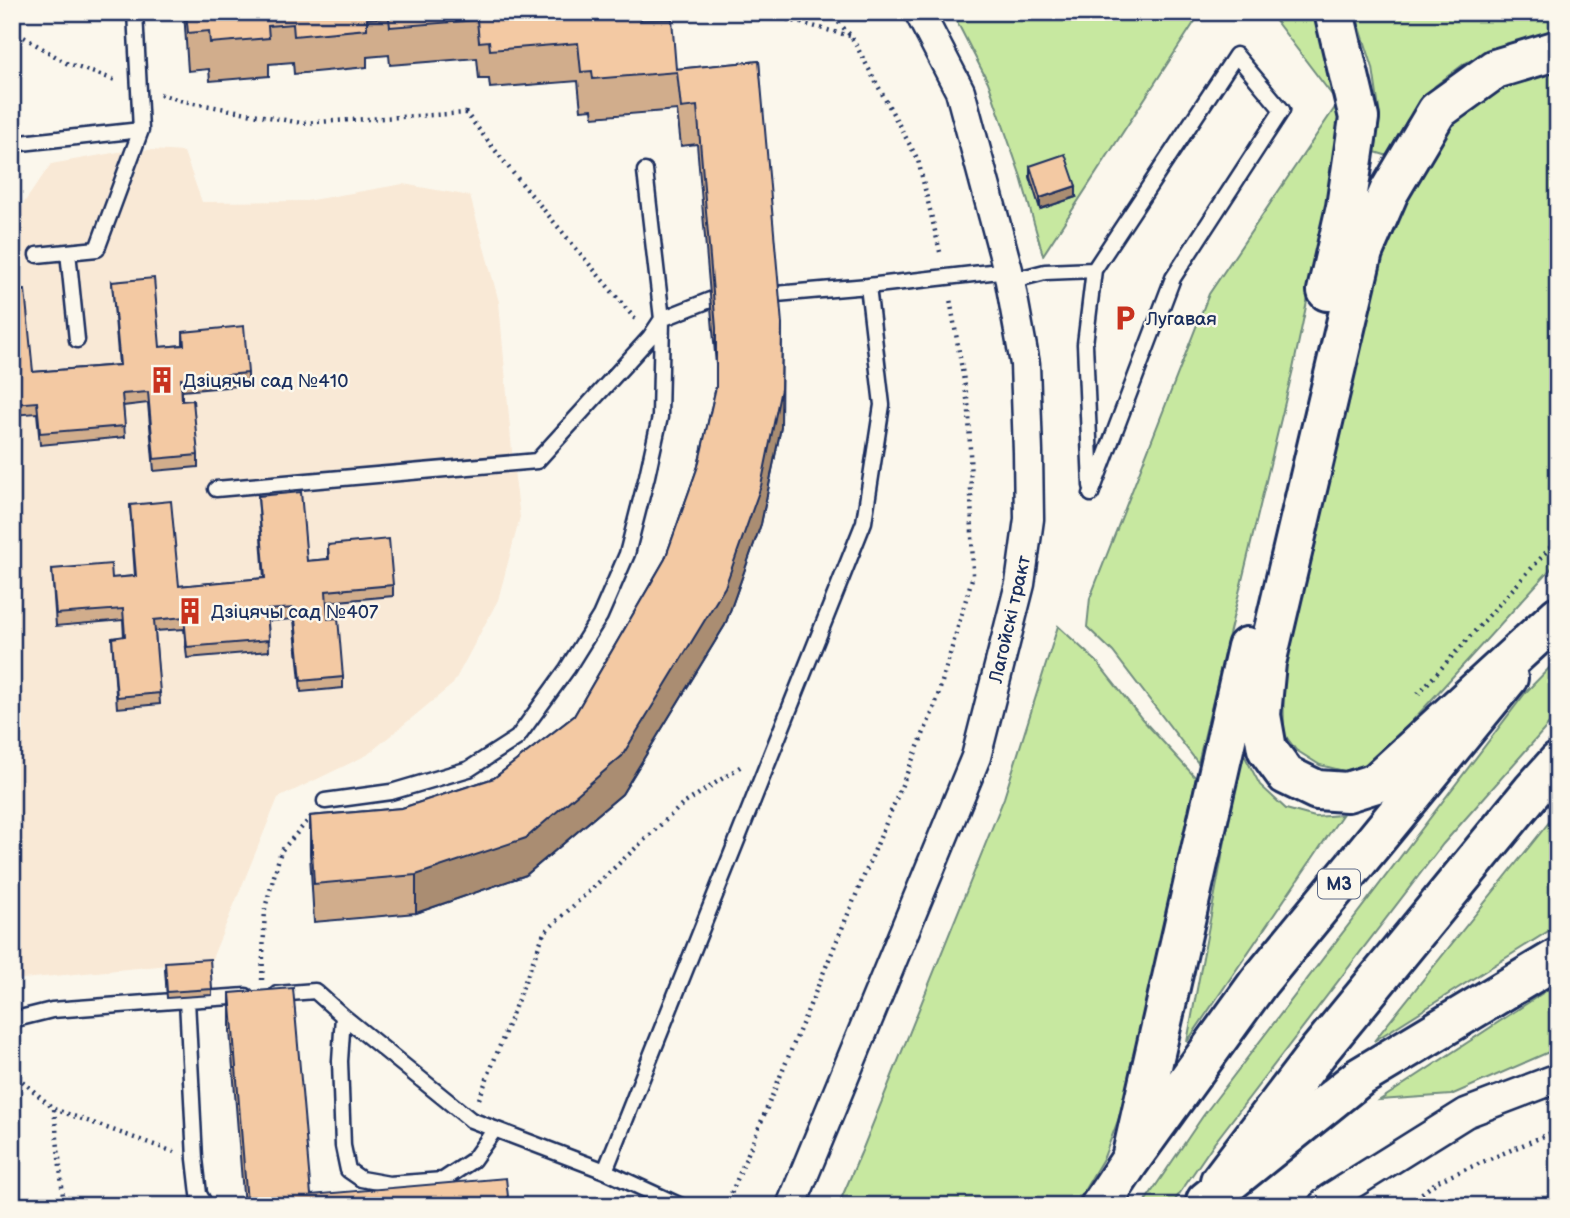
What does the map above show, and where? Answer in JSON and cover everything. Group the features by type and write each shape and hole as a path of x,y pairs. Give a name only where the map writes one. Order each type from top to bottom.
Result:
{"main road":[{"path":"1131,1159 1346,207 1359,118 1334,12"},
{"path":"1558,50 1495,69 1437,111 1389,192 1363,252 1266,663 1261,715 1267,749 1286,775 1317,790 1347,792 1376,783 1558,616"},
{"name":"М3","path":"1100,1206 1259,982 1558,616"},
{"path":"1204,1203 1318,1052 1558,762"},
{"path":"1204,1203 1360,1077 1558,958"}],"street":[{"name":"Лагойскі тракт","path":"792,1206 976,757 1020,584 1029,519 1025,364 1009,276 960,92 919,12"},
{"path":"1322,1206 1330,1198 1465,1113 1558,1078"}],"lane":[{"path":"37,255 97,249 142,130 135,12"},
{"path":"1236,55 1282,110 1173,278 1091,494 1085,344 1094,270 1117,236 1236,55"},
{"path":"12,144 142,130"},
{"path":"325,801 391,792 469,769 517,738 600,616 627,554 660,417 662,319 645,171"},
{"path":"68,252 76,340"},
{"path":"776,294 946,277 1094,270"},
{"path":"605,1171 864,522 881,405 868,286"},
{"path":"216,489 537,461 650,337 662,319 710,300"},
{"path":"12,1020 52,1010 315,991 471,1119 605,1171 681,1206"},
{"path":"187,1000 195,1159 199,1194 206,1206"},
{"path":"343,1016 340,1061 343,1146 348,1170 360,1179 389,1184 443,1180 472,1160 495,1129"}],"path":[{"path":"760,12 850,36"},
{"path":"726,1206 935,706 973,575 969,410 946,277 918,160 850,36 829,12"},
{"path":"12,30 68,64 138,88 183,100 301,123 466,113 650,337"},
{"path":"1415,697 1558,538"},
{"path":"471,1119 544,933 682,805 776,742"},
{"path":"261,995 265,908 281,851 325,801"},
{"path":"12,1072 54,1109 195,1159"},
{"path":"54,1109 64,1206"},
{"path":"1405,1206 1438,1181 1558,1130"}],"shaded area":[{"path":"135,149 184,152 202,202 306,201 403,184 470,196 499,302 520,517 498,600 453,684 367,755 278,798 211,961 12,980 12,220 51,164"}],"green space":[{"path":"952,12 1201,12 1043,255 1021,177 988,82"},
{"path":"1269,12 1328,12 1347,109 1293,369 1198,763 1113,652 1087,627 1090,598 1209,294 1338,103"},
{"path":"1355,12 1541,12 1558,20 1558,31 1513,43 1465,63 1435,86 1407,120 1388,156 1375,152 1380,116 1373,68"},
{"path":"1558,67 1558,561 1374,763 1344,771 1320,765 1296,750 1284,734 1283,673 1376,267 1415,176 1458,113 1510,79"},
{"path":"1058,626 1097,662 1142,719 1196,778 1130,1089 1104,1157 1075,1206 838,1206 1004,798"},
{"path":"1558,659 1558,714 1443,844 1212,1146 1171,1206 1142,1206 1203,1116 1526,692"},
{"path":"1242,751 1260,785 1286,809 1315,817 1342,815 1187,1042"},
{"path":"1558,811 1558,925 1374,1041"},
{"path":"1558,983 1558,1048 1451,1095 1380,1100"}],"building":[{"path":"186,12 575,12 576,15 590,12 640,12 641,20 672,19 676,69 759,61 782,324 781,389 761,486 725,587 622,756 526,838 416,875 314,884 310,816 402,808 494,778 574,716 665,559 698,466 716,387 716,328 697,106 681,108 677,72 593,79 592,71 581,72 578,43 490,50 489,41 479,42 477,20 390,27 389,18 367,19 367,29 294,36 293,24 268,26 269,38 210,43 209,31 188,33"},
{"path":"1065,154 1076,186 1040,198 1030,166"},
{"name":"Дзіцячы сад №410","path":"154,278 160,347 184,345 183,332 244,326 248,373 181,379 182,401 193,400 198,455 154,459 148,392 122,394 125,426 40,433 37,402 12,404 12,291 25,290 33,372 120,365 112,282"},
{"path":"12,437 15,471 12,472"},
{"name":"Дзіцячы сад №407","path":"301,492 307,561 329,559 328,545 389,539 393,585 326,591 328,619 338,618 343,677 301,681 294,608 267,610 269,640 187,647 184,617 154,620 160,693 117,697 112,638 125,636 123,609 56,614 52,569 111,564 112,578 136,576 130,505 171,501 179,586 265,578 258,496"},
{"path":"210,959 212,989 167,992 165,962"},
{"path":"293,988 311,1195 506,1178 509,1206 274,1206 274,1201 247,1203 230,993"}],"place":[{"name":"Лугавая","path":"1125,318"},
{"name":"Дзіцячы сад №410","path":"162,380"},
{"name":"Дзіцячы сад №407","path":"190,611"}]}
